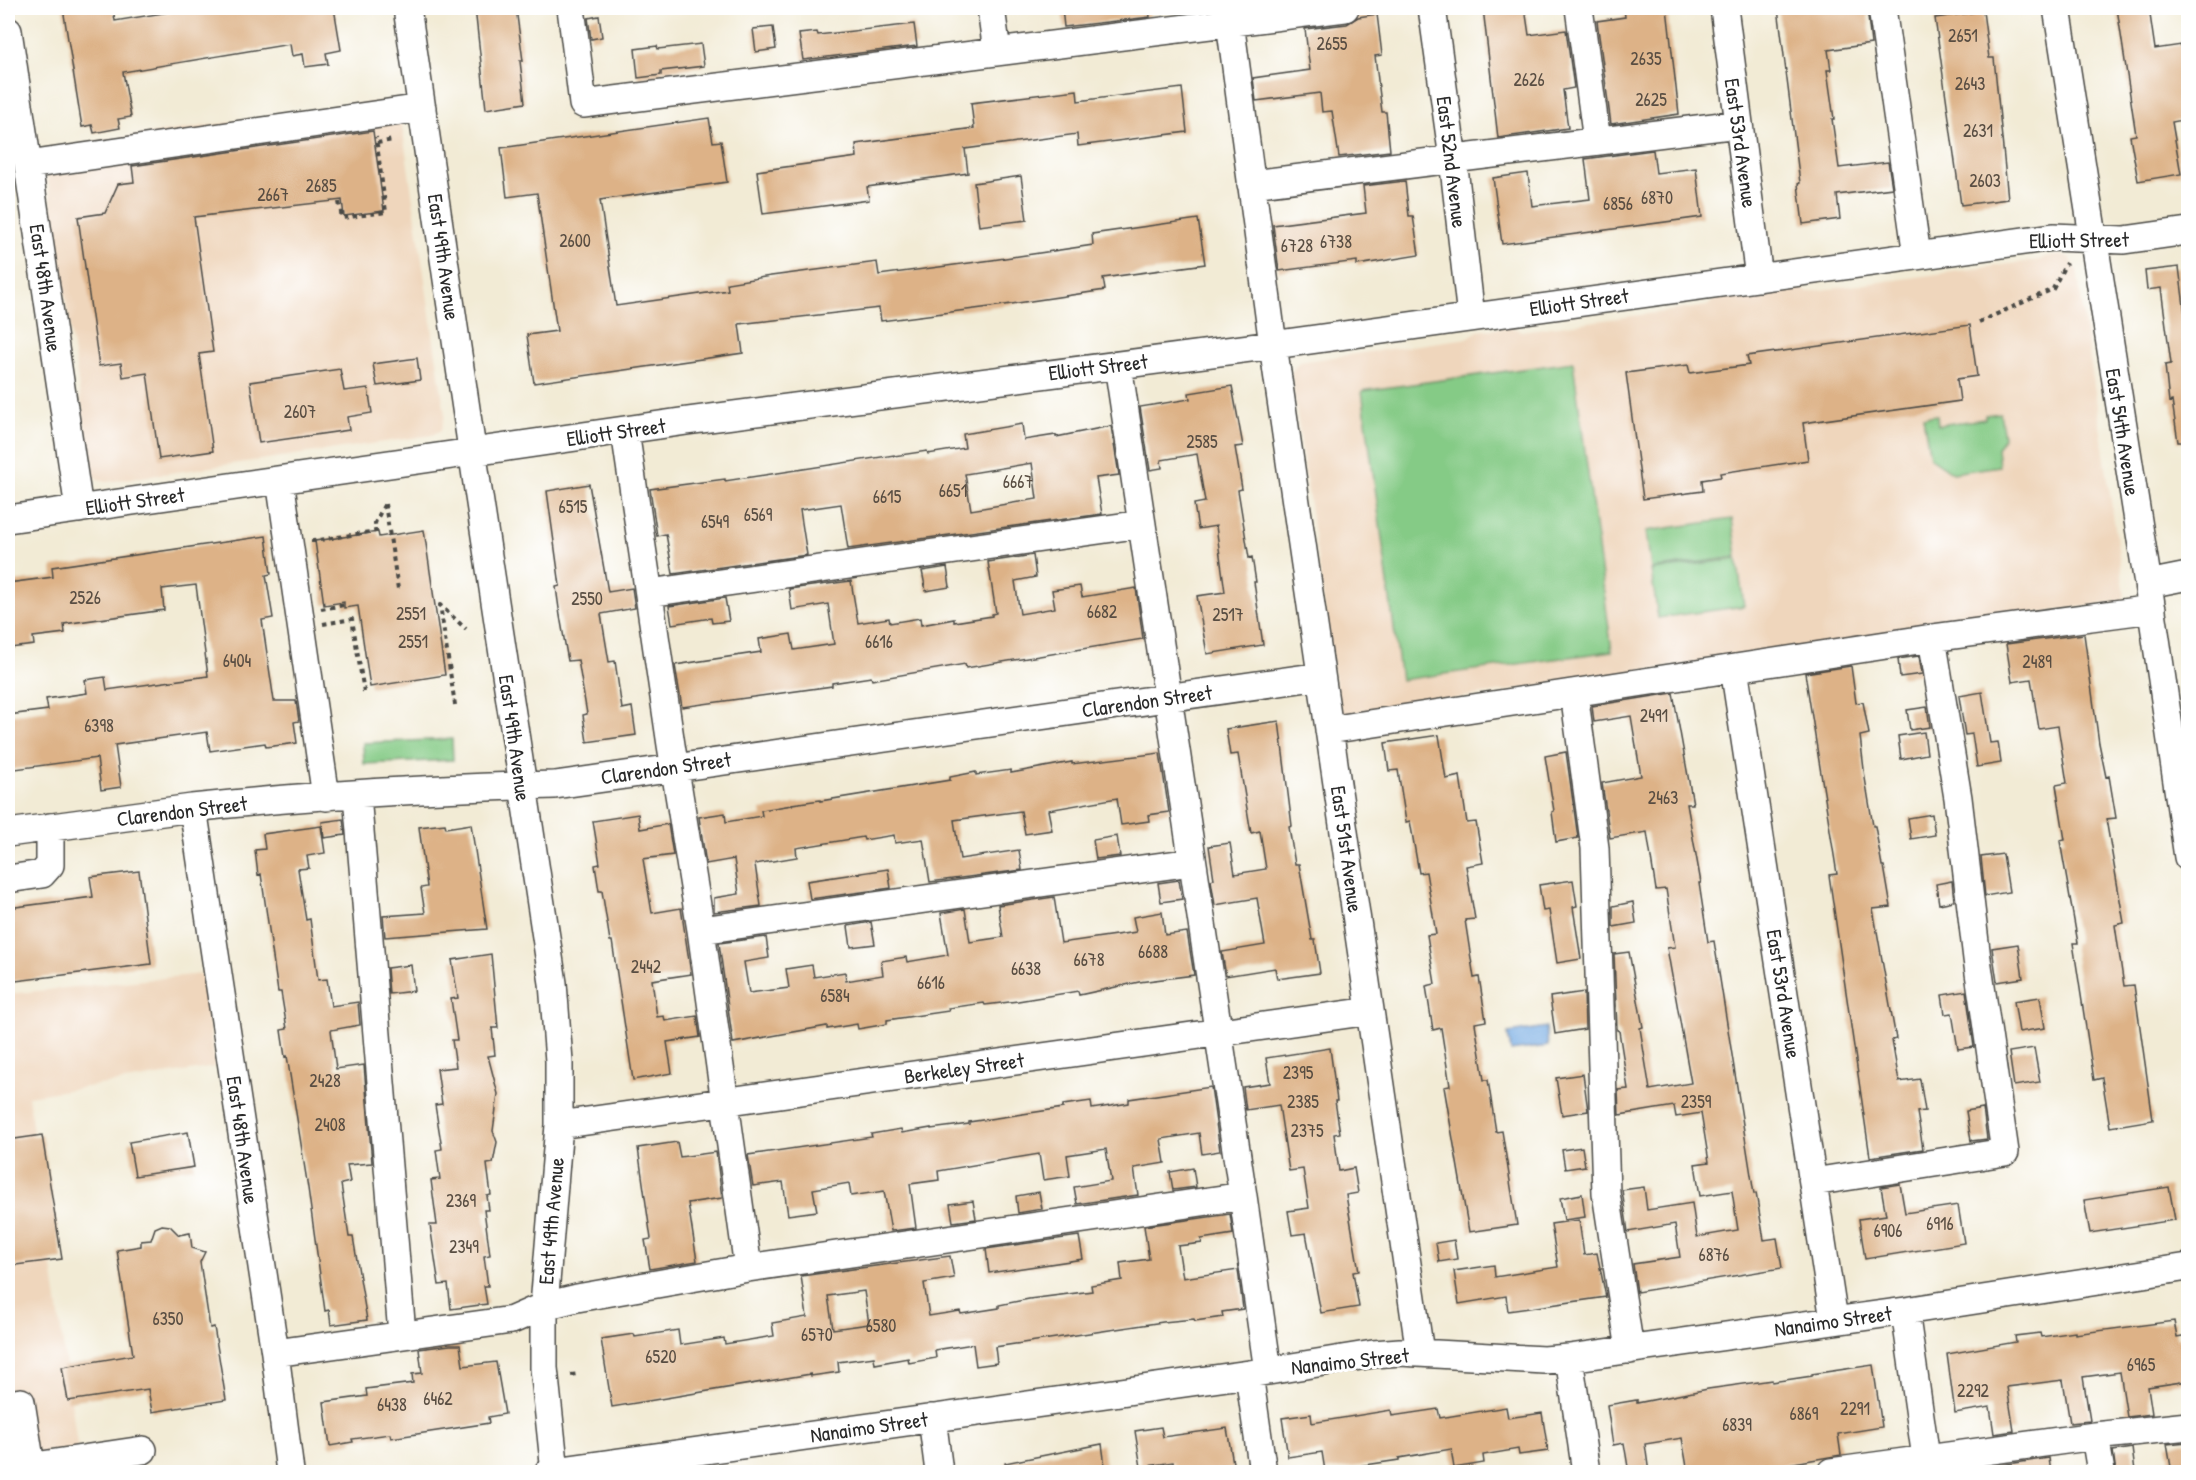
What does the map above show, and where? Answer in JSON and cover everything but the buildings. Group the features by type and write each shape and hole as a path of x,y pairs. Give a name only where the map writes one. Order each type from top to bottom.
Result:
{"street":[{"name":"East 49th Avenue","path":"407,8 553,983 559,1061 559,1125 544,1306 544,1368 553,1472"},
{"path":"571,8 584,104 1345,8"},
{"path":"991,8 997,52"},
{"name":"East 52nd Avenue","path":"1431,8 1453,159 1471,317"},
{"path":"1579,8 1598,141"},
{"name":"East 53rd Avenue","path":"1724,8 1759,278"},
{"path":"1882,8 1917,256"},
{"name":"East 54th Avenue","path":"2056,8 2150,596 2188,857"},
{"name":"East 51st Avenue","path":"1230,22 1273,345 1420,1353"},
{"name":"East 48th Avenue","path":"8,31 79,509"},
{"path":"28,165 422,108"},
{"path":"1251,184 1738,124"},
{"name":"Elliott Street","path":"8,519 625,430 1273,345 2053,237 2132,240 2188,231"},
{"path":"1118,365 1243,1196 1258,1372 1263,1473"},
{"path":"625,430 674,766 701,930 748,1268"},
{"path":"280,480 326,797"},
{"path":"649,593 1142,524"},
{"path":"1329,730 1932,638 2150,596 2188,576"},
{"path":"1813,1182 2005,1152 1977,959 1958,798 1932,638"},
{"name":"East 53rd Avenue","path":"1734,668 1834,1320"},
{"name":"Clarendon Street","path":"8,833 193,808 326,797 555,784 1321,676"},
{"path":"1574,693 1595,849 1606,1193 1630,1350"},
{"path":"357,795 402,1334"},
{"name":"East 48th Avenue","path":"193,808 275,1353 290,1473"},
{"path":"8,879 42,874 50,866 50,827"},
{"path":"701,930 1192,862"},
{"name":"Berkeley Street","path":"559,1125 1370,1011"},
{"path":"275,1353 512,1320 544,1306 577,1298 748,1268 1243,1196"},
{"name":"Nanaimo Street","path":"553,1472 1373,1354 1420,1353 1544,1360 1569,1358 1905,1311 2188,1267"},
{"path":"1905,1311 1927,1466"},
{"path":"1569,1358 1586,1473"},
{"path":"8,1404 21,1402 24,1470 143,1450"},
{"path":"932,1418 939,1473"},
{"path":"1831,1473 1927,1466 2096,1436 2188,1426"},
{"path":"2096,1436 2101,1473"}],"path":[{"path":"339,202 342,218 386,212 376,134"},
{"path":"377,143 393,140"},
{"path":"1979,322 2053,289 2066,263"},
{"path":"314,552 313,541 376,531 375,523 385,503 398,589"},
{"path":"321,597 323,609"},
{"path":"455,705 440,605 466,629"},
{"path":"338,622 352,619 364,692"},
{"path":"571,1375 578,1374"}],"shaded area":[{"path":"398,99 445,415 441,430 432,435 107,482 96,478 91,468 43,149"},
{"path":"2062,255 2070,258 2077,270 2125,596 2122,601 1341,715 1291,373 1299,362 1468,338 1478,331 1510,327 1522,331 1707,306 1717,298 1732,295 1796,287 1808,292"},
{"path":"202,974 215,1067 28,1096 81,1472 8,1472 8,994"}],"green space":[{"path":"1573,362 1612,651 1401,680 1362,391"},
{"path":"2000,413 2004,437 1997,449 1999,466 1953,473 1930,457 1923,417 1937,415 1938,425 1985,419 1985,415"},
{"path":"1732,519 1737,557 1651,569 1646,531"},
{"path":"1737,559 1744,606 1658,618 1651,570"},
{"path":"452,739 453,760 364,764 363,743"}],"water":[{"path":"1546,1027 1548,1046 1511,1051 1508,1033"}]}
